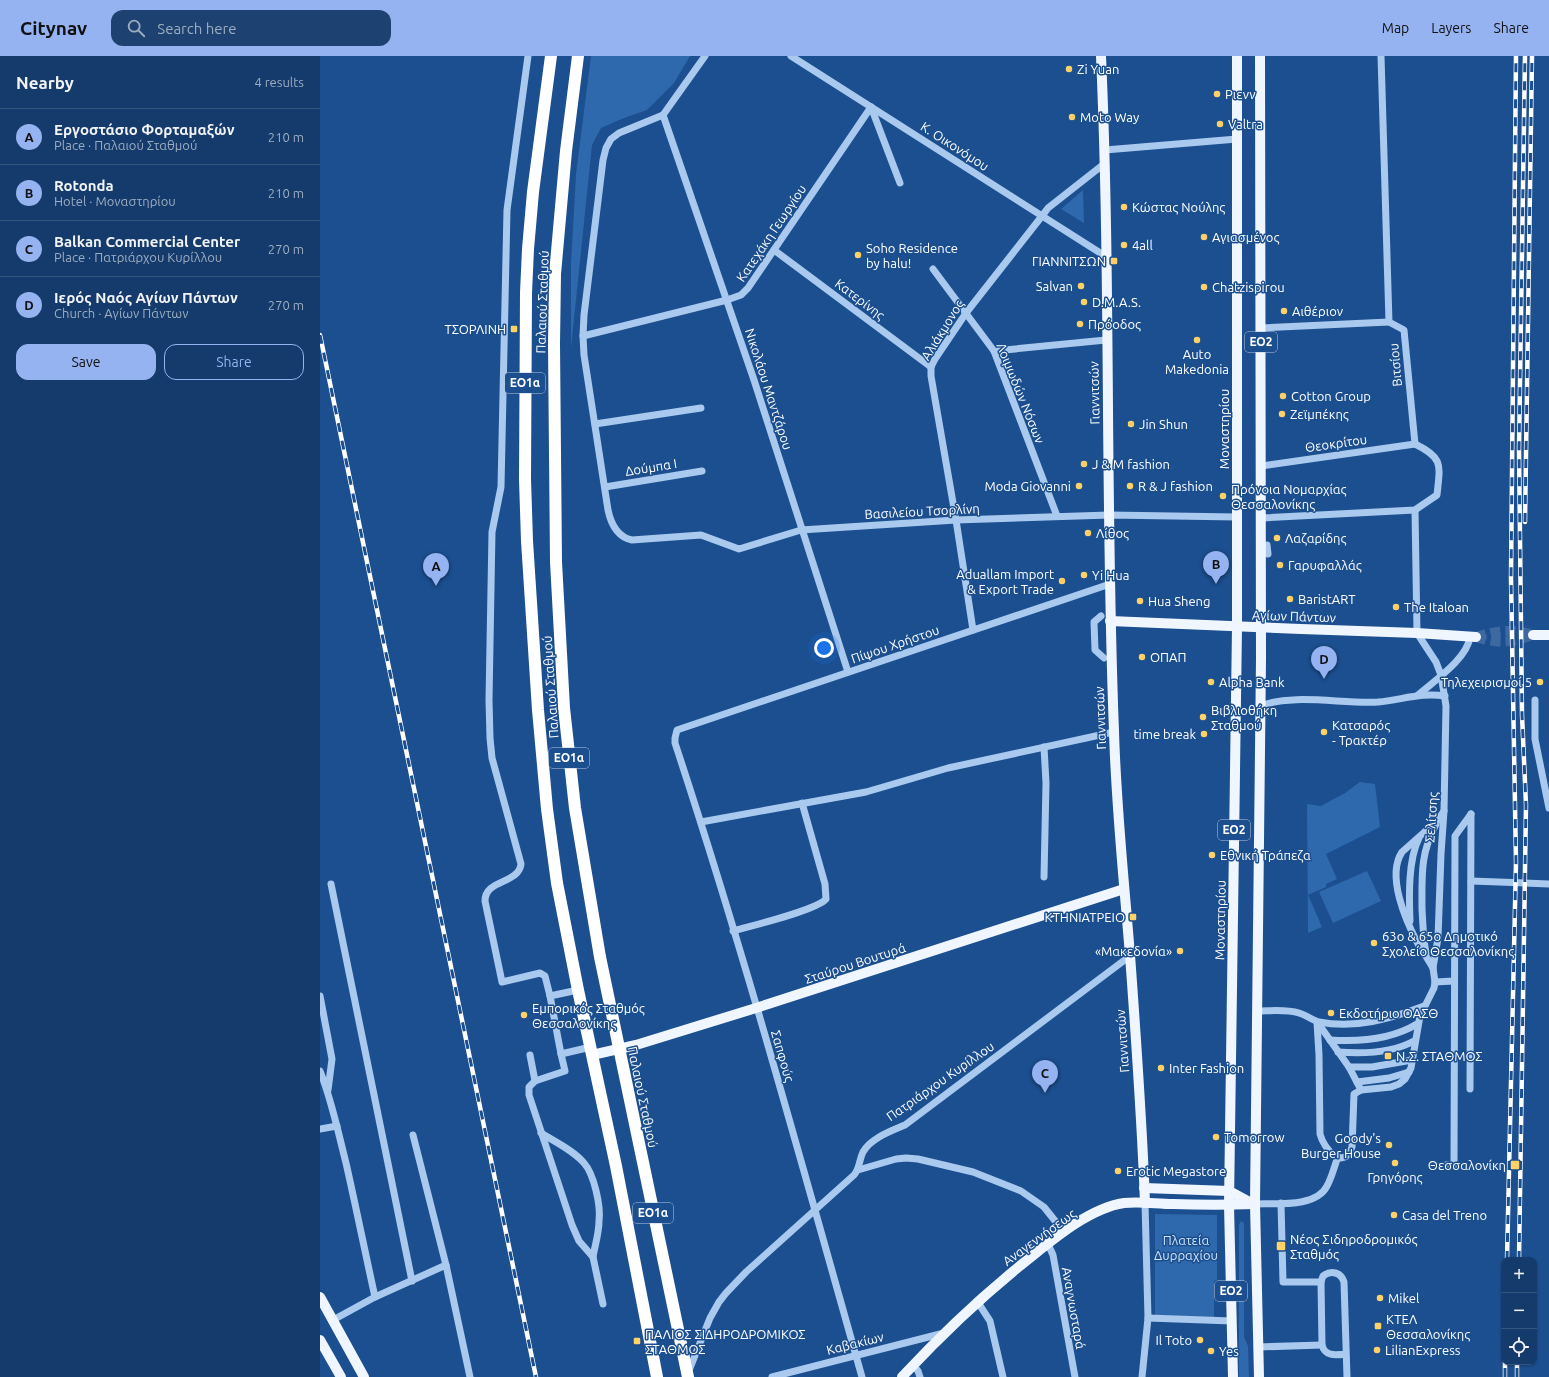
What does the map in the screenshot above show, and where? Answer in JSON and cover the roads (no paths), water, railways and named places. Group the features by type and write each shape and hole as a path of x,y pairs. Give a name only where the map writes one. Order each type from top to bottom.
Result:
{"highway":[{"name":"Παλαιού Σταθμού","path":"551,56 533,192 528,249 525,361 525,479 527,541 538,710 550,832 558,883 578,990 616,1166 657,1377"},
{"name":"Παλαιού Σταθμού","path":"578,56 566,151 555,274 554,344 557,569 564,708 575,808 599,949 688,1376"}],"main road":[{"name":"Γιαννιτσών","path":"1101,56 1105,150 1105,256 1110,584 1105,619 1130,956 1145,1203"},
{"name":"Μοναστηρίου","path":"1233,1377 1229,1191 1237,627 1237,56"},
{"name":"ΕΟ2","path":"1259,1377 1255,1204 1261,628 1260,56"},
{"name":"Αγίων Πάντων","path":"1105,619 1237,627 1417,633 1473,637"},
{"path":"1532,635 1549,635"},
{"name":"Σταύρου Βουτυρά","path":"591,1051 619,1049 756,1008 1124,890"},
{"path":"1144,1188 1229,1191 1255,1204"},
{"name":"Αναγεννήσεως","path":"902,1377 977,1301 1064,1232 1104,1208 1126,1203 1229,1205 1255,1204"},
{"path":"320,1297 364,1377"},
{"path":"320,1340 341,1377"}],"street":[{"path":"528,56 507,210 501,487 492,532 489,700 492,758 521,864 517,873 488,890 485,897 502,982 540,973 545,976 565,1071 535,1081 531,1084 528,1091 572,1225 579,1241 593,1258"},
{"path":"605,487 582,336 603,160 606,148 611,139 619,133 663,115 706,56"},
{"name":"Κ. Οικονόμου","path":"791,56 1105,256"},
{"path":"1261,328 1389,322 1381,56"},
{"path":"871,107 900,182"},
{"name":"Κατεχάκη Γεωργίου","path":"582,336 727,300 737,297 745,292 871,107"},
{"name":"Νικολάου Μαντζάρου","path":"663,115 754,380 848,672"},
{"path":"1105,150 1237,139"},
{"name":"Αλιάκμονος","path":"973,630 931,376 932,367 935,359 966,313 1048,208 1104,164"},
{"name":"Κατερίνης","path":"774,250 932,367"},
{"name":"Λοιμωδών Νόσων","path":"933,269 994,351 1057,516"},
{"name":"Βιτσίου","path":"1389,322 1404,330 1414,444"},
{"path":"994,351 1106,340"},
{"path":"595,424 701,408"},
{"path":"1261,518 1415,510 1437,495 1439,473 1436,459 1430,451 1414,444"},
{"name":"Θεοκρίτου","path":"1261,466 1414,444"},
{"name":"Δούμπα Ι","path":"605,487 702,471"},
{"name":"Βασιλείου Τσορλίνη","path":"605,487 610,519 616,531 624,538 632,540 701,535 739,549 802,530 956,520 1109,514 1237,516"},
{"path":"1415,510 1417,633"},
{"path":"1267,545 1268,554"},
{"name":"Πίψου Χρήστου","path":"675,743 677,730 1110,584"},
{"path":"1104,658 1095,650 1094,622 1105,619"},
{"name":"Σελίτσης","path":"1417,633 1433,656 1441,675 1445,696 1444,811 1438,938 1431,965 1435,982"},
{"path":"1418,696 1464,653 1473,637"},
{"path":"1260,706 1280,701 1366,702 1402,700 1429,694 1445,696"},
{"path":"1535,700 1535,739 1549,808"},
{"path":"701,822 866,792 948,768 1114,732"},
{"name":"Σαπφούς","path":"675,743 734,931 862,1377"},
{"path":"1044,747 1046,783 1044,877"},
{"path":"734,931 806,910 821,904 826,899 825,884 802,803"},
{"path":"1431,965 1423,937 1422,871 1427,844 1438,820 1444,811"},
{"path":"1446,1165 1454,1166 1454,836 1471,814 1470,1089"},
{"path":"1431,965 1411,928 1398,888 1396,869 1402,852 1438,820"},
{"path":"1411,928 1411,862 1414,848 1422,833"},
{"path":"1471,881 1549,884"},
{"path":"331,884 412,1281"},
{"name":"Πατριάρχου Κυρίλλου","path":"688,1376 710,1318 726,1293 746,1272 858,1170 863,1152 872,1142 905,1125 1130,956"},
{"path":"1318,1022 1320,1055 1320,1134 1326,1149 1332,1154 1338,1157 1348,1156 1352,1150 1353,1144 1354,1094 1361,1090 1385,1088 1403,1082 1409,1072 1418,1024 1435,982 1454,981"},
{"path":"550,996 578,990"},
{"path":"320,996 332,1059 328,1090"},
{"path":"1318,1022 1364,1023 1384,1020 1424,1006"},
{"path":"1257,1011 1294,1012 1306,1015 1318,1022 1349,1067 1361,1090"},
{"path":"1330,1040 1352,1040 1383,1036 1402,1031 1418,1024"},
{"path":"1338,1052 1356,1053 1380,1051 1399,1048 1414,1041"},
{"path":"561,1054 591,1051"},
{"path":"530,1055 535,1081"},
{"path":"1349,1067 1372,1067 1412,1060"},
{"path":"320,1071 328,1090 337,1126 357,1211 374,1297"},
{"path":"1357,1082 1388,1078 1409,1072"},
{"path":"320,1129 337,1126"},
{"path":"541,1133 578,1157 585,1164 590,1173 599,1215 593,1258 603,1304"},
{"path":"413,1135 446,1265 470,1377"},
{"path":"1255,1204 1305,1202 1317,1197 1327,1187 1338,1157"},
{"path":"858,1170 896,1159 906,1158 918,1159 973,1172 1021,1192 1044,1207 1064,1232"},
{"name":"Γιαννιτσών","path":"1142,1377 1148,1318 1145,1203"},
{"path":"1281,1203 1283,1282 1321,1282"},
{"name":"Αναγνωσταρά","path":"1048,1244 1053,1255 1075,1377"},
{"path":"333,1320 374,1297 446,1265"},
{"path":"1346,1354 1328,1354 1322,1346 1321,1282 1323,1276 1330,1273 1338,1273 1343,1278 1347,1377"},
{"path":"977,1301 990,1321 1003,1377"},
{"path":"1148,1318 1232,1321"},
{"name":"Καβακίων","path":"772,1377 944,1333"},
{"path":"1258,1347 1322,1346"},
{"path":"913,1365 918,1371 920,1377"}],"tunnel":[{"path":"1476,637 1504,631 1533,635"},
{"path":"1476,637 1491,641 1504,642 1518,640 1533,635"}],"railway":[{"path":"1507,1257 1516,862 1511,578 1516,56"},
{"path":"1519,1257 1526,805 1522,715 1519,449 1525,56"},
{"path":"1525,522 1532,56"},
{"path":"320,335 536,1377"},
{"path":"1505,1365 1505,1377"},
{"path":"1517,1365 1517,1377"}],"place":[{"name":"Zi Yuan","path":"1069,69"},
{"name":"Ριενν","path":"1217,94"},
{"name":"Moto Way","path":"1072,117"},
{"name":"Valtra","path":"1220,124"},
{"name":"Κώστας Νούλης","path":"1124,207"},
{"name":"Αγιασμένος","path":"1204,237"},
{"name":"4all","path":"1124,245"},
{"name":"Soho Residence by halu!","path":"858,255"},
{"name":"ΓΙΑΝΝΙΤΣΩΝ","path":"1114,261"},
{"name":"Salvan","path":"1081,286"},
{"name":"Chatzispirou","path":"1204,287"},
{"name":"D.M.A.S.","path":"1084,302"},
{"name":"Αιθέριον","path":"1284,311"},
{"name":"Πρόοδος","path":"1080,324"},
{"name":"ΤΣΟΡΛΙΝΗ","path":"514,329"},
{"name":"Auto Makedonia","path":"1197,340"},
{"name":"Cotton Group","path":"1283,396"},
{"name":"Ζεϊμπέκης","path":"1282,414"},
{"name":"Jin Shun","path":"1131,424"},
{"name":"J & M fashion","path":"1084,464"},
{"name":"Moda Giovanni","path":"1079,486"},
{"name":"R & J fashion","path":"1130,486"},
{"name":"Πρόνοια Νομαρχίας Θεσσαλονίκης","path":"1223,496"},
{"name":"Λίθος","path":"1088,533"},
{"name":"Λαζαρίδης","path":"1277,538"},
{"name":"Γαρυφαλλάς","path":"1280,565"},
{"name":"Yi Hua","path":"1084,575"},
{"name":"Aduallam Import & Export Trade","path":"1062,581"},
{"name":"Rotonda","path":"1216,584"},
{"name":"Εργοστάσιο Φορταμαξών","path":"436,586"},
{"name":"BaristART","path":"1290,599"},
{"name":"Hua Sheng","path":"1140,601"},
{"name":"The Italoan","path":"1396,607"},
{"name":"ΟΠΑΠ","path":"1142,657"},
{"name":"Ιερός Ναός Αγίων Πάντων","path":"1324,679"},
{"name":"Alpha Bank","path":"1211,682"},
{"name":"Τηλεχειρισμοί 5","path":"1540,682"},
{"name":"Βιβλιοθήκη Σταθμού","path":"1203,717"},
{"name":"Κατσαρός - Τρακτέρ","path":"1324,732"},
{"name":"time break","path":"1204,734"},
{"name":"Εθνική Τράπεζα","path":"1212,855"},
{"name":"ΚΤΗΝΙΑΤΡΕΙΟ","path":"1133,917"},
{"name":"63ο & 65o Δημοτικό Σχολείο Θεσσαλονίκης","path":"1374,943"},
{"name":"«Μακεδονία»","path":"1180,951"},
{"name":"Εκδοτήριο ΟΑΣΘ","path":"1331,1013"},
{"name":"Εμπορικός Σταθμός Θεσσαλονίκης","path":"524,1015"},
{"name":"Ν.Σ. ΣΤΑΘΜΟΣ","path":"1388,1056"},
{"name":"Inter Fashion","path":"1161,1068"},
{"name":"Balkan Commercial Center","path":"1045,1093"},
{"name":"Tomorrow","path":"1216,1137"},
{"name":"Goody's Burger House","path":"1389,1145"},
{"name":"Γρηγόρης","path":"1395,1163"},
{"name":"Θεσσαλονίκη","path":"1515,1165"},
{"name":"Erotic Megastore","path":"1118,1171"},
{"name":"Casa del Treno","path":"1394,1215"},
{"name":"Νέος Σιδηροδρομικός Σταθμός","path":"1281,1246"},
{"name":"Mikel","path":"1380,1298"},
{"name":"ΚΤΕΛ Θεσσαλονίκης","path":"1378,1326"},
{"name":"Il Toto","path":"1200,1340"},
{"name":"ΠΑΛΙΟΣ ΣΙΔΗΡΟΔΡΟΜΙΚΟΣ ΣΤΑΘΜΟΣ","path":"637,1341"},
{"name":"LilianExpress","path":"1377,1350"},
{"name":"Yes","path":"1211,1351"}],"park label":[{"name":"Πλατεία Δυρραχίου","path":"1186,1248"}]}
